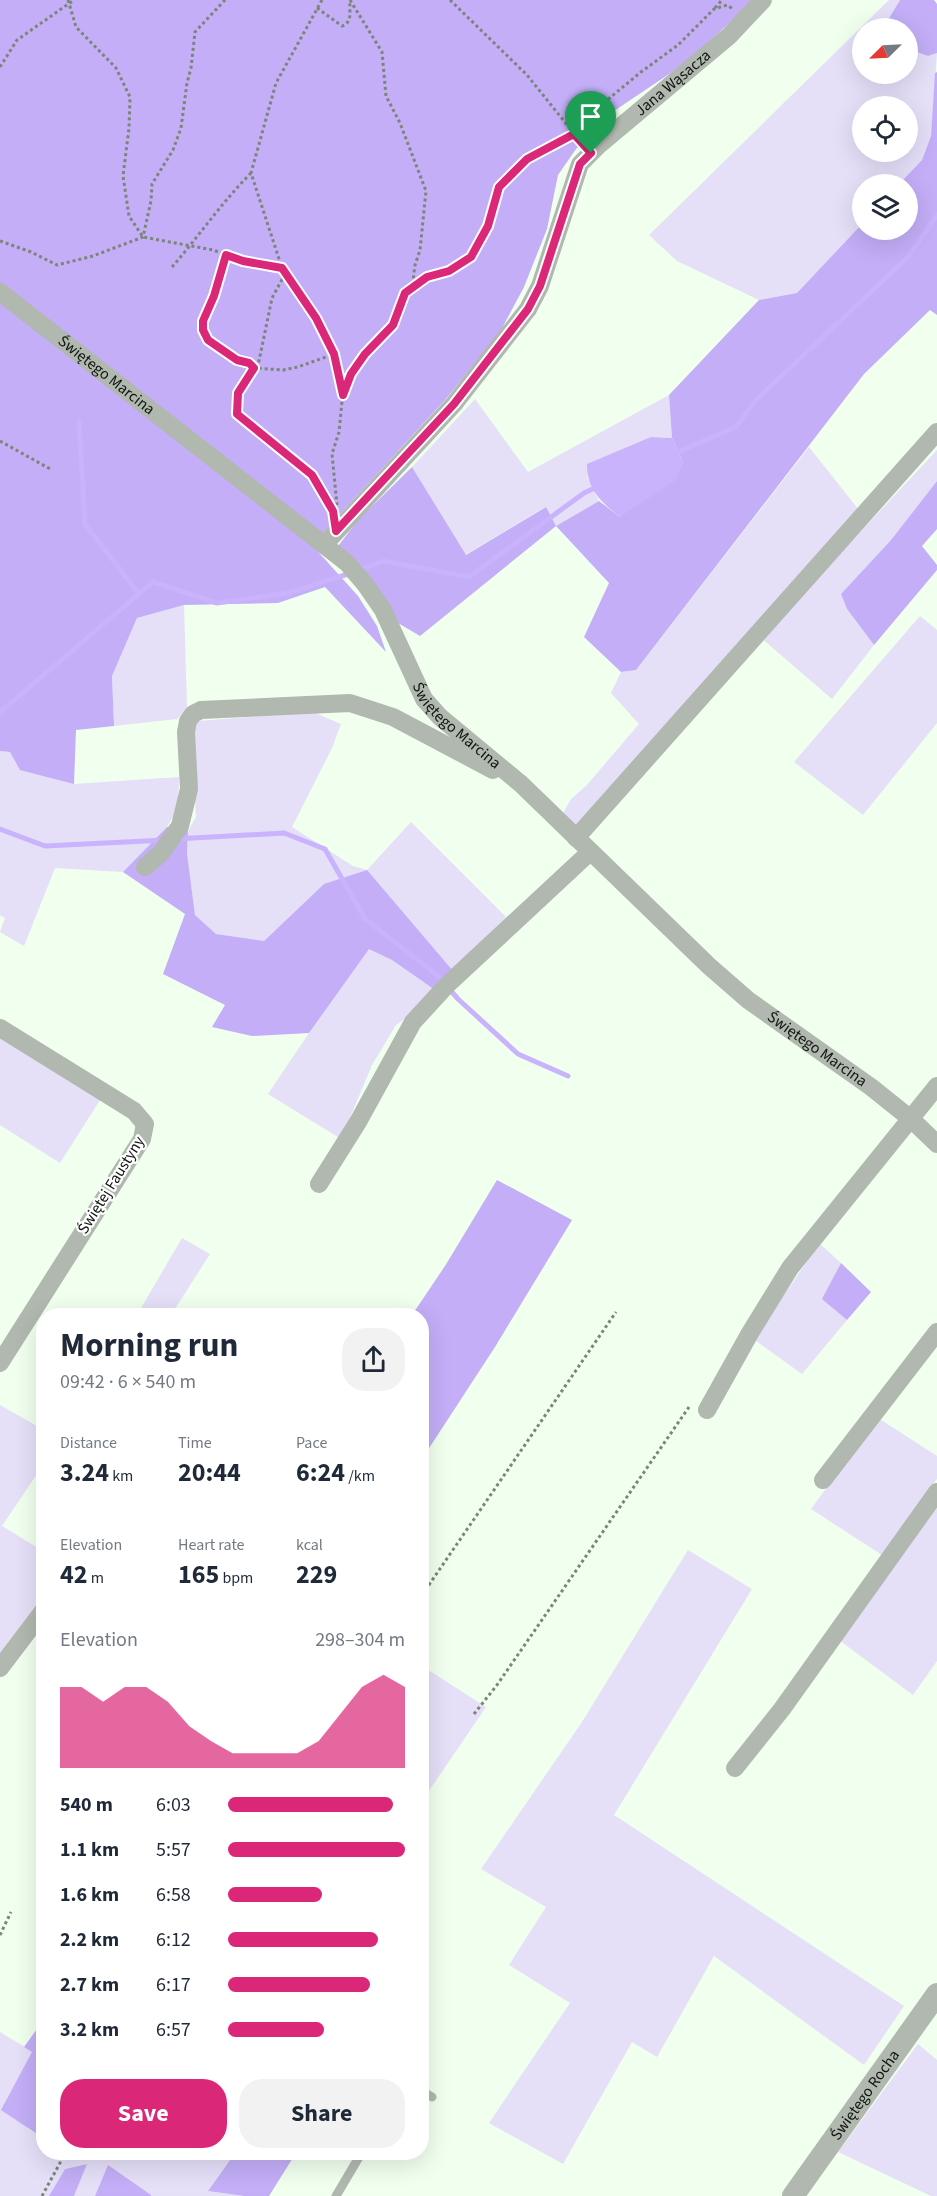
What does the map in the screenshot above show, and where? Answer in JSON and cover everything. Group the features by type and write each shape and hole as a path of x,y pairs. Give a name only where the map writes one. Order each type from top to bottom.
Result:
{"street":[{"name":"Jana Wąsacza","path":"332,533 454,404 528,309 540,286 580,164 729,36 763,0"},
{"name":"Świętego Marcina","path":"0,292 332,533 346,563 365,584 382,610 424,699 440,717 521,784 709,966 748,1000 911,1119 937,1144"},
{"path":"576,838 937,432"},
{"path":"145,867 161,854 180,826 189,789 186,732 188,721 193,714 201,710 350,703 393,717 521,784"},
{"path":"319,1184 358,1122 412,1022 447,985 590,852"},
{"name":"Świętej Faustyny","path":"0,1028 134,1111 145,1124 142,1139 0,1363"},
{"path":"698,1408 750,1333 790,1268 937,1086"},
{"path":"823,1480 937,1332"},
{"path":"735,1768 782,1709 937,1492"},
{"path":"0,1668 36,1621"},
{"name":"Świętego Rocha","path":"793,2196 937,1994"}],"lane":[{"path":"336,2196 357,2160"}],"path":[{"path":"0,68 17,40 74,0"},
{"path":"143,237 151,201 152,184 173,150 181,128 195,32 225,0"},
{"path":"172,267 251,173 276,83 322,0"},
{"path":"450,0 526,75 591,153"},
{"path":"572,130 641,72 678,45 722,0"},
{"path":"317,8 342,26 350,20 350,1"},
{"path":"350,1 382,52 386,96 404,133 426,191 420,250 415,265 412,288"},
{"path":"69,2 76,27 116,68 130,97 123,176 129,216 143,237"},
{"path":"714,9 727,5 747,16"},
{"path":"332,533 337,496 332,454 339,432 343,395 351,374 365,354 393,325 405,293 427,277 449,271 471,257 488,226 499,187 527,159 574,134"},
{"path":"251,173 282,268 316,318 334,354 343,395"},
{"path":"0,241 31,252 57,265 93,256 143,237 282,268"},
{"path":"226,255 214,296 203,321 203,330 208,340 237,360 249,363 254,368 298,367 334,354"},
{"path":"285,274 272,298 262,351 238,393 237,414 312,475 333,511 332,533"},
{"path":"0,441 52,470"},
{"path":"429,1585 616,1312"},
{"path":"474,1714 498,1685 698,1408"},
{"path":"0,1935 12,1912"},
{"path":"42,2196 62,2160"}],"shaded area":[{"path":"0,0 754,0 687,62 611,113 576,149 558,175 547,229 524,287 500,332 446,399 312,545 358,596 377,626 386,652 325,587 278,603 184,605 137,618 112,676 114,726 76,730 74,784 20,770 10,752 0,751"},
{"path":"889,0 900,0 889,18 871,18"},
{"path":"900,0 934,0 937,4 937,53 928,56 918,52 918,18 889,18"},
{"path":"852,36 852,84 918,84 918,52 928,56 937,53 931,136 922,160 909,174 852,174 852,235 797,293 759,300 677,261 649,235"},
{"path":"937,72 937,315 930,310 864,374 636,670 621,672 584,637 609,583 556,526 599,501 620,517 683,462 672,438 669,395 759,300 797,293 852,235 852,240 918,240 918,174 909,174 922,160 931,136 935,73"},
{"path":"669,395 672,438 651,437 587,476 599,501 556,526 545,507 465,555 412,467 475,399 528,472"},
{"path":"651,437 672,438 683,462 676,480 620,517 596,495 589,481 587,464"},
{"path":"809,447 859,510 580,828 563,813 571,799 586,786 639,724 611,693 621,672 636,670"},
{"path":"937,450 937,481 891,540 841,594 847,609 874,645 832,699 761,638"},
{"path":"412,467 466,555 546,507 556,526 420,636 398,623 338,546 359,519"},
{"path":"937,481 937,529 922,546 937,565 937,570 874,645 847,609 841,594 891,540"},
{"path":"184,605 187,707 177,719 114,726 112,676 137,618"},
{"path":"920,616 937,630 937,723 863,815 794,762"},
{"path":"313,712 341,724 332,748 292,827 353,866 367,870 411,822 506,917 453,971 324,884 264,941 216,934 195,915 187,853 188,831 196,817 191,731 198,721"},
{"path":"0,751 10,752 74,784 179,777 178,808 167,827 123,872 55,868 24,946 0,932 5,918 0,915"},
{"path":"167,827 188,831 187,853 195,915 216,934 264,941 324,884 367,870 453,971 435,990 392,960 369,949 309,1033 252,1036 212,1027 225,1005 163,974 185,914 123,872"},
{"path":"369,948 392,960 435,990 413,1013 396,1025 372,1065 341,1139 268,1094"},
{"path":"0,1036 102,1097 60,1163 0,1125"},
{"path":"497,1180 572,1220 495,1347 429,1448 429,1308 417,1308"},
{"path":"182,1238 210,1254 175,1308 141,1308"},
{"path":"819,1243 841,1263 823,1299 847,1320 802,1374 752,1338"},
{"path":"841,1263 871,1292 847,1320 822,1299"},
{"path":"0,1405 36,1425 36,1475 2,1526 36,1547 36,1607 0,1659"},
{"path":"878,1418 937,1456 937,1479 882,1555 811,1509"},
{"path":"937,1505 937,1661 913,1695 839,1640"},
{"path":"688,1550 752,1589 614,1815 904,2006 864,2065 714,1956 657,2057 632,2042 563,2164 489,2123 570,2003 509,1965 546,1907 481,1869 582,1722"},
{"path":"429,1670 486,1707 429,1791"},
{"path":"36,2030 36,2133 1,2110 32,2052 24,2047"},
{"path":"0,2032 33,2052 27,2128 36,2134 36,2160 230,2160 208,2191 244,2196 151,2196 108,2166 95,2196 74,2196 87,2164 65,2169 49,2196 0,2196"},
{"path":"918,2044 937,2060 937,2196 931,2196 838,2152"},
{"path":"230,2160 292,2160 269,2196 244,2196 208,2191"},
{"path":"87,2164 74,2196 49,2196 65,2169"},
{"path":"108,2165 151,2195 151,2196 95,2196"}],"waterway":[{"path":"673,454 736,427 756,400 909,256 937,215"},
{"path":"79,422 85,524 139,594"},
{"path":"358,570 383,561 469,577 584,493 599,486"},
{"path":"0,712 153,582 217,603 288,593 348,574"},
{"path":"0,829 45,846 166,840"},
{"path":"175,839 284,833 325,849 365,919 436,974 458,999 518,1054 568,1076"}],"route":[{"path":"574,134 591,153 580,164 568,194 540,286 528,309 454,404 336,531 333,511 312,475 276,443 237,414 238,393 254,368 249,363 237,360 208,340 203,330 203,321 214,296 226,255 243,261 282,268 316,318 334,354 343,395 351,374 365,354 393,325 405,293 427,277 449,271 471,257 488,226 499,187 527,159 556,146 574,134"}]}
